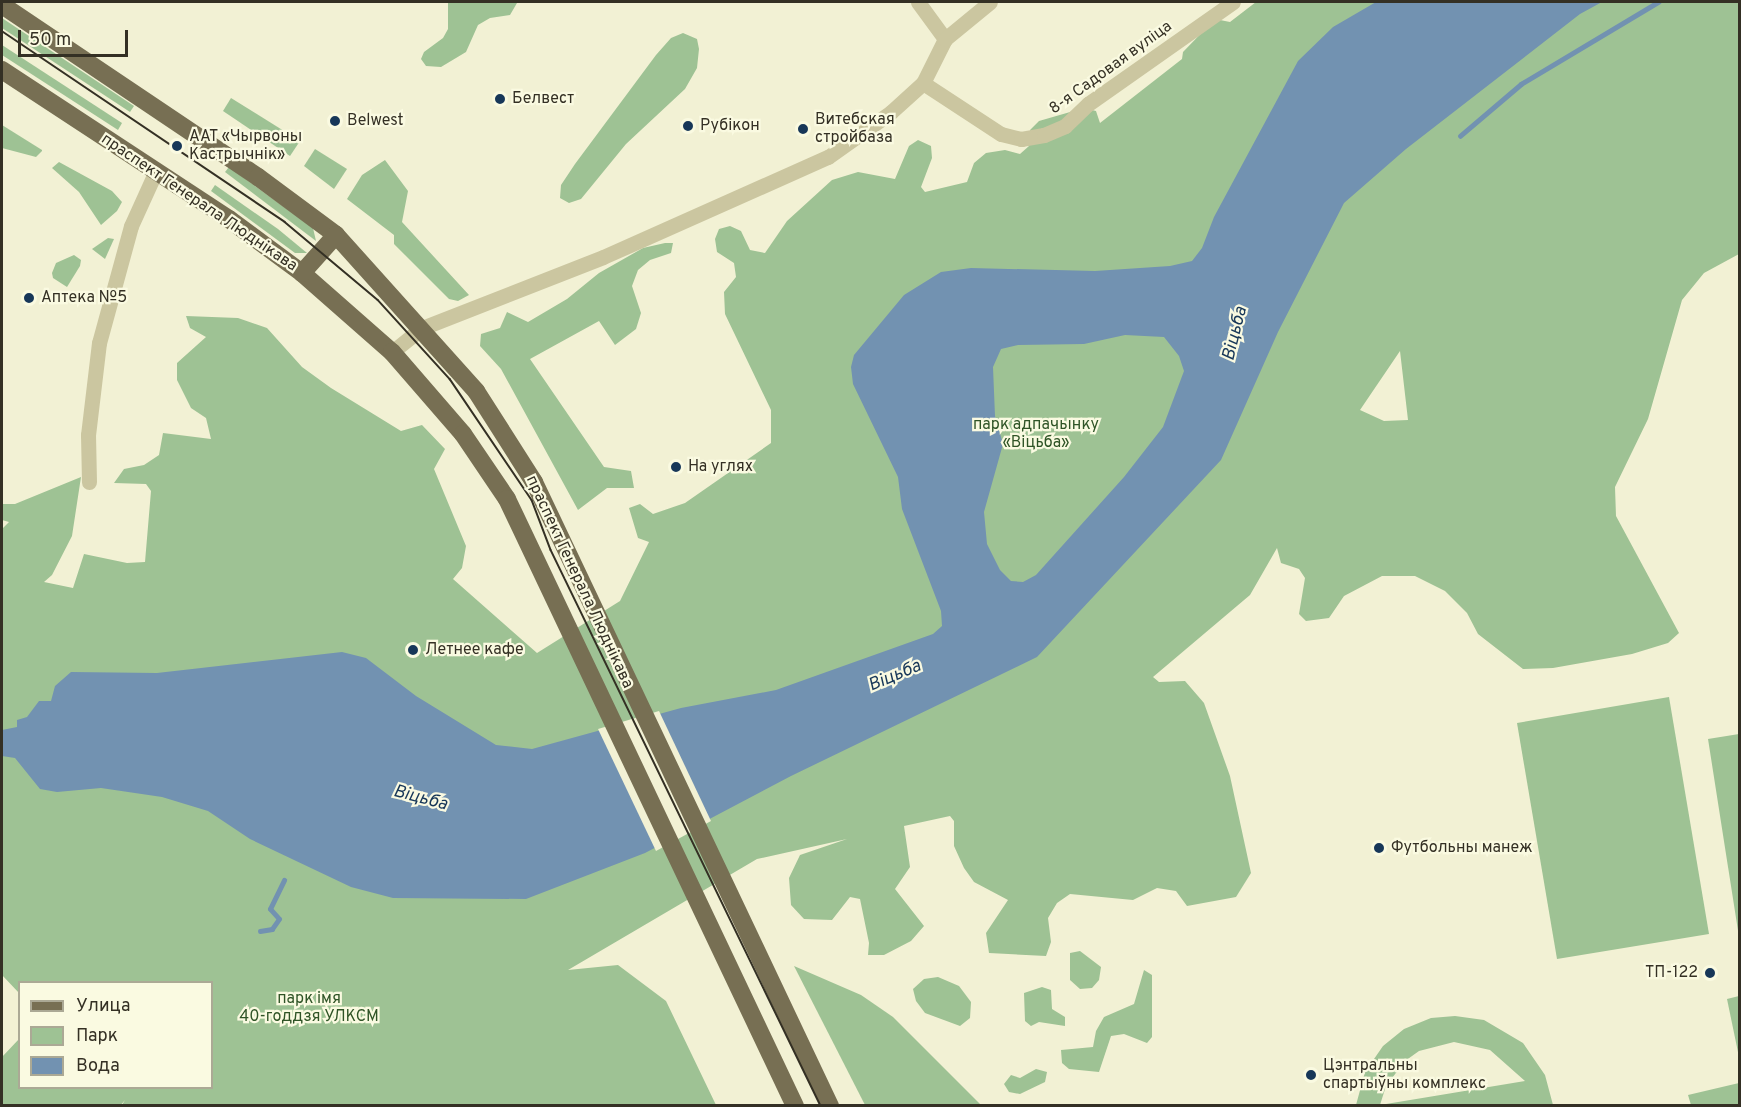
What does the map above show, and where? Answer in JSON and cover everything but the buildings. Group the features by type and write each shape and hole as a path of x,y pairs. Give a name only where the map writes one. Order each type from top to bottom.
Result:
{"main road":[{"name":"праспект Генерала Люднікава","path":"14,7 258,177 336,235 422,328 476,391 534,482 561,545 758,956 825,1104"},
{"name":"праспект Генерала Люднікава","path":"2,72 156,171 302,273 392,352 463,434 507,499 795,1106"},
{"path":"302,273 336,235"}],"street":[{"path":"918,2 945,39"},
{"path":"392,352 422,328 603,256 828,157 891,112 923,83 945,39 990,2"},
{"name":"8-я Садовая вуліца","path":"923,83 1001,134 1021,139 1044,135 1065,126 1088,104 1233,2"},
{"path":"89,482 88,435 99,343 131,226 156,171"}],"green space":[{"path":"448,2 517,3 510,15 490,18 478,25 466,52 441,67 426,66 421,59 424,52 443,38 448,29"},
{"name":"парк адпачынку «Віцьба»","path":"1256,2 1739,2 1739,254 1704,273 1682,300 1648,419 1615,487 1616,516 1679,633 1668,643 1632,654 1553,668 1523,669 1478,634 1467,613 1445,591 1415,576 1382,576 1344,596 1329,618 1306,621 1299,614 1305,578 1299,569 1281,563 1277,548 1250,595 1153,677 1159,682 1185,681 1204,703 1230,776 1251,873 1236,897 1187,906 1176,891 1157,888 1133,900 1070,894 1057,903 1048,918 1051,942 1046,956 989,953 986,933 1008,900 974,882 964,868 954,846 954,821 950,816 904,826 910,867 895,889 924,926 911,941 884,955 868,955 869,943 860,899 850,897 832,920 804,919 791,905 789,878 800,855 847,839 757,859 568,970 618,965 666,1001 716,1105 122,1105 125,1100 120,1106 2,1105 2,1057 18,1040 18,1089 213,1089 213,981 18,981 18,992 2,975 2,529 9,522 2,520 2,504 15,504 81,477 72,536 52,575 44,582 73,588 84,554 127,563 145,562 151,491 146,484 114,483 124,469 144,465 159,455 163,433 211,439 206,418 191,408 177,380 177,363 206,337 190,328 186,316 238,318 267,328 302,367 331,388 401,431 422,425 445,449 434,469 466,546 462,568 453,579 537,653 620,601 649,542 638,538 629,508 640,504 653,514 685,503 771,443 771,410 725,314 724,292 736,277 734,263 717,252 715,239 719,229 730,226 741,231 750,250 765,253 787,221 832,180 858,172 895,179 909,146 918,140 931,146 932,158 921,187 925,192 967,182 974,163 986,153 1005,150 1020,154 1029,146 1030,130 1039,121 1084,108 1096,111 1100,123 1182,59 1183,52 1215,19 1230,22","holes":["1400,351 1408,420 1384,421 1360,410"]},
{"path":"2,18 134,106 130,112 2,28"},
{"path":"683,33 697,39 699,49 697,68 685,89 626,144 581,199 569,203 560,198 561,185 575,164 656,55 671,38"},
{"path":"2,45 122,123 118,130 2,55"},
{"path":"231,98 300,141 290,156 223,111"},
{"path":"2,125 42,151 36,157 2,148"},
{"path":"315,149 347,169 334,189 304,166"},
{"path":"385,160 408,191 402,222 469,295 458,301 449,299 394,244 394,235 347,199 362,175"},
{"path":"59,162 112,191 122,202 117,211 101,225 79,192 52,168"},
{"path":"229,167 313,228 316,241 225,172"},
{"path":"215,185 278,229 307,253 295,253 211,191"},
{"path":"108,238 114,239 105,259 92,249"},
{"path":"673,243 671,253 650,260 638,270 632,286 641,313 636,329 615,345 599,321 530,359 604,467 631,471 634,488 607,488 578,510 501,369 480,346 481,334 500,328 507,312 528,322 567,299 599,273 643,248"},
{"path":"74,255 81,260 80,266 67,287 53,278 52,273 56,263"},
{"path":"1669,697 1709,934 1557,959 1517,723"},
{"path":"1740,734 1739,937 1708,739"},
{"path":"1080,951 1101,967 1099,980 1092,988 1080,989 1070,980 1070,953"},
{"path":"794,966 861,995 893,1017 981,1105 865,1105"},
{"path":"1144,970 1152,975 1152,1037 1147,1043 1124,1034 1111,1036 1099,1072 1069,1069 1062,1063 1061,1050 1093,1047 1096,1031 1104,1017 1134,1004"},
{"path":"938,977 959,986 971,1002 970,1018 960,1026 925,1013 916,1001 913,989 924,979"},
{"path":"1042,987 1051,990 1052,1009 1065,1017 1065,1026 1039,1022 1031,1026 1025,1021 1024,993"},
{"path":"1740,996 1739,1057 1727,999"},
{"path":"1455,1016 1484,1020 1523,1043 1545,1075 1553,1105 1380,1105 1356,1105 1365,1072 1383,1046 1404,1029 1431,1018","holes":["1454,1042 1490,1050 1525,1081 1380,1105 1386,1086 1405,1061 1419,1051"]},
{"path":"1036,1069 1047,1072 1045,1082 1020,1094 1009,1092 1004,1084 1011,1075 1020,1078"},
{"path":"1739,1083 1739,1105 1691,1105 1688,1095"}],"water":[{"name":"Віцьба","path":"1376,2 1602,2 1580,14 1406,149 1344,203 1278,332 1221,460 1037,657 791,776 645,853 526,899 393,898 351,887 250,839 208,811 162,797 101,788 57,792 40,789 15,758 2,756 2,730 17,727 17,720 27,717 39,701 51,701 55,686 71,672 157,673 342,652 366,658 416,696 496,745 532,749 681,708 776,690 933,634 942,626 941,611 902,509 898,477 853,384 851,367 854,355 904,295 941,272 971,268 1095,271 1170,266 1192,261 1202,248 1214,217 1298,61 1333,27","holes":["1125,335 1164,337 1179,356 1184,371 1163,427 1124,477 1036,575 1023,582 1011,581 1000,570 987,544 984,512 1003,444 995,416 993,367 1001,349 1018,345 1084,344"]}],"pier":[{"path":"659,711 711,821 656,851 598,729"}],"waterway":[{"path":"1460,136 1521,84 1658,2"},
{"path":"260,931 272,929 279,919 270,909 284,880"}],"tram line":[{"path":"2,31 285,222 378,300 450,379 532,500 551,550 821,1106"}],"place":[{"name":"Белвест","path":"500,99"},
{"name":"Belwest","path":"335,121"},
{"name":"Рубікон","path":"688,126"},
{"name":"Витебская стройбаза","path":"803,129"},
{"name":"ААТ «Чырвоны Кастрычнік»","path":"177,146"},
{"name":"Аптека №5","path":"29,298"},
{"name":"На углях","path":"676,467"},
{"name":"Летнее кафе","path":"413,650"},
{"name":"Футбольны манеж","path":"1379,848"},
{"name":"ТП-122","path":"1710,973"},
{"name":"Цэнтральны спартыўны комплекс","path":"1311,1075"}],"park label":[{"name":"парк імя 40-годдзя УЛКСМ","path":"309,1008"}]}
